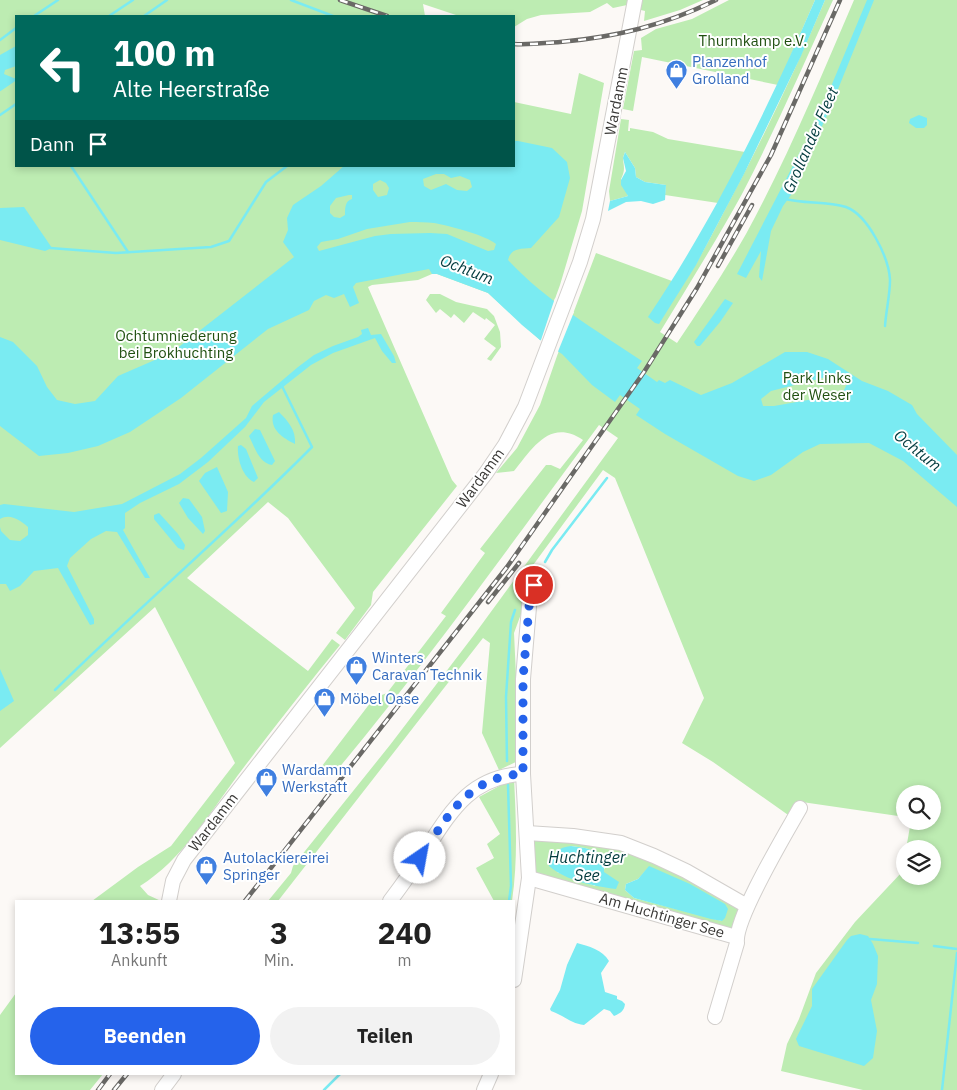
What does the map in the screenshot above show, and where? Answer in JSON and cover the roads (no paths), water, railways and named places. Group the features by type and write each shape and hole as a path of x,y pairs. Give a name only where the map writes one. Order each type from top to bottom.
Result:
{"street":[{"name":"Wardamm","path":"169,900 173,881 184,860 494,462 525,407 566,302 593,219 635,0"},
{"path":"515,973 529,878 523,774 523,679 530,595 537,575"},
{"path":"391,900 411,873 450,812 460,801 494,778 523,774"},
{"name":"Am Huchtinger See","path":"715,1017 737,943 736,937 747,906 800,808"},
{"path":"527,833 573,836 621,844 654,856 747,906"},
{"name":"Am Huchtinger See","path":"529,878 736,937"},
{"path":"162,1090 173,1075"},
{"path":"484,1090 491,1075"}],"water":[{"path":"815,0 825,0 801,56 744,174 696,265 659,324 655,323 648,317 718,202 759,122"},
{"name":"Grollander Fleet","path":"867,0 874,0 832,104 791,195 783,206 771,231 762,281 759,277 761,251 746,278 737,274 800,152 810,137"},
{"path":"15,47 15,66 5,70 4,74 15,80 0,90 0,55"},
{"path":"919,115 927,118 927,125 924,128 916,128 909,123 910,119"},
{"name":"Ochtum","path":"515,141 552,148 567,162 570,178 559,217 531,248 514,251 508,260 538,289 642,361 637,368 657,382 659,380 665,383 670,380 701,395 732,383 785,352 807,352 828,359 862,381 888,391 912,405 917,414 957,455 957,507 903,461 869,443 820,444 803,452 771,475 754,481 738,476 636,415 640,409 620,395 615,402 592,385 562,354 540,340 522,325 488,293 437,274 432,274 429,269 356,283 353,287 359,303 350,307 344,294 334,298 326,295 314,301 309,310 268,329 181,398 130,432 98,446 68,453 39,456 0,426 0,337 13,342 37,366 47,387 57,400 75,404 95,401 118,376 171,353 294,257 283,242 288,230 287,218 293,205 321,186 343,167 515,167","holes":["436,174 444,174 451,178 460,176 470,180 472,187 467,191 457,190 446,184 431,190 424,186 423,179","380,180 386,183 389,188 387,195 378,197 373,190 373,184","352,195 352,199 346,205 345,215 340,218 334,217 330,213 330,206 336,198","410,222 434,223 467,231 496,244 494,250 488,251 447,234 430,233 375,236 319,251 317,247 321,242 338,239 367,229","834,375 843,376 848,382 842,394 774,406 763,406 761,399 771,391"]},
{"path":"625,152 635,168 636,177 645,182 666,185 665,200 653,204 641,201 626,202 608,211 610,201 628,196 621,185 621,180 626,171 623,158"},
{"path":"24,207 52,248 45,251 0,240 0,208"},
{"path":"725,299 733,303 700,346 697,346 694,342"},
{"path":"368,328 371,335 381,334 396,363 392,363 382,351 375,338 333,353 311,365 264,402 245,427 208,462 179,484 140,503 125,513 125,528 123,530 150,578 145,578 117,532 106,531 91,539 70,558 67,566 94,619 94,624 90,625 58,568 34,571 20,586 10,591 6,584 0,584 0,527 1,531 10,540 20,541 28,535 28,527 11,517 0,519 0,505 74,512 122,504 180,474 201,458 246,418 252,406 314,355 358,337 362,334 361,330"},
{"path":"279,412 293,430 295,444 278,433 273,425 273,415"},
{"path":"255,429 260,430 275,461 272,465 267,464 257,454 249,436"},
{"path":"241,445 246,449 258,478 254,482 246,476 241,467 238,446"},
{"path":"217,467 228,492 227,511 221,513 199,481 205,473"},
{"path":"183,498 189,499 202,517 205,531 203,534 188,518 179,503"},
{"path":"159,513 178,534 185,545 184,550 178,548 154,519 154,515"},
{"path":"0,669 14,701 0,711"},
{"name":"Huchtinger See","path":"571,846 585,848 610,856 604,867 604,872 619,882 616,889 572,879 549,866 556,852"},
{"name":"Huchtinger See","path":"649,866 690,884 725,904 728,909 725,918 722,921 711,919 634,898 625,890 626,884 638,879"},
{"path":"860,934 868,936 878,956 877,984 871,1000 877,1031 873,1058 864,1066 799,1046 796,1039 812,1006 812,989 847,940 851,936"},
{"path":"577,943 595,949 609,961 601,973 605,992 617,996 617,999 625,1004 619,1014 614,1016 610,1011 604,1009 584,1025 551,1011 550,1009 560,990 567,965"}],"waterway":[{"path":"36,15 58,0"},
{"path":"110,15 133,0"},
{"path":"145,15 167,0"},
{"path":"291,0 330,15"},
{"path":"0,40 15,29"},
{"path":"0,90 15,80"},
{"path":"0,115 15,105"},
{"path":"72,167 128,252"},
{"path":"50,248 116,253 211,247 229,241 266,182 286,167"},
{"name":"Grollander Fleet","path":"785,199 846,207 862,219 876,238 889,271 890,286 885,326"},
{"path":"55,690 249,509 312,447 281,384"},
{"path":"545,562 607,478"},
{"path":"507,761 506,697 511,622 515,610"},
{"path":"508,785 511,886 509,900"},
{"path":"870,939 918,943"},
{"path":"934,946 957,949"},
{"path":"942,1090 957,953"},
{"path":"324,1090 339,1075"}],"railway":[{"path":"340,0 384,15"},
{"path":"515,44 581,40 621,33 659,23 716,0"},
{"path":"246,900 507,567 644,372 697,288 771,155 840,0"},
{"path":"718,266 752,205"},
{"path":"488,602 519,563"},
{"path":"98,1090 109,1075"},
{"path":"114,1090 126,1075"}],"place":[{"name":"Planzenhof Grolland","path":"676,89"},
{"name":"Winters Caravan Technik","path":"356,685"},
{"name":"Möbel Oase","path":"324,717"},
{"name":"Wardamm Werkstatt","path":"266,797"},
{"name":"Autolackiereirei Springer","path":"207,885"}],"park label":[{"name":"Thurmkamp e.V.","path":"753,40"},
{"name":"Ochtumniederung bei Brokhuchting","path":"176,344"},
{"name":"Park Links der Weser","path":"817,386"}]}
